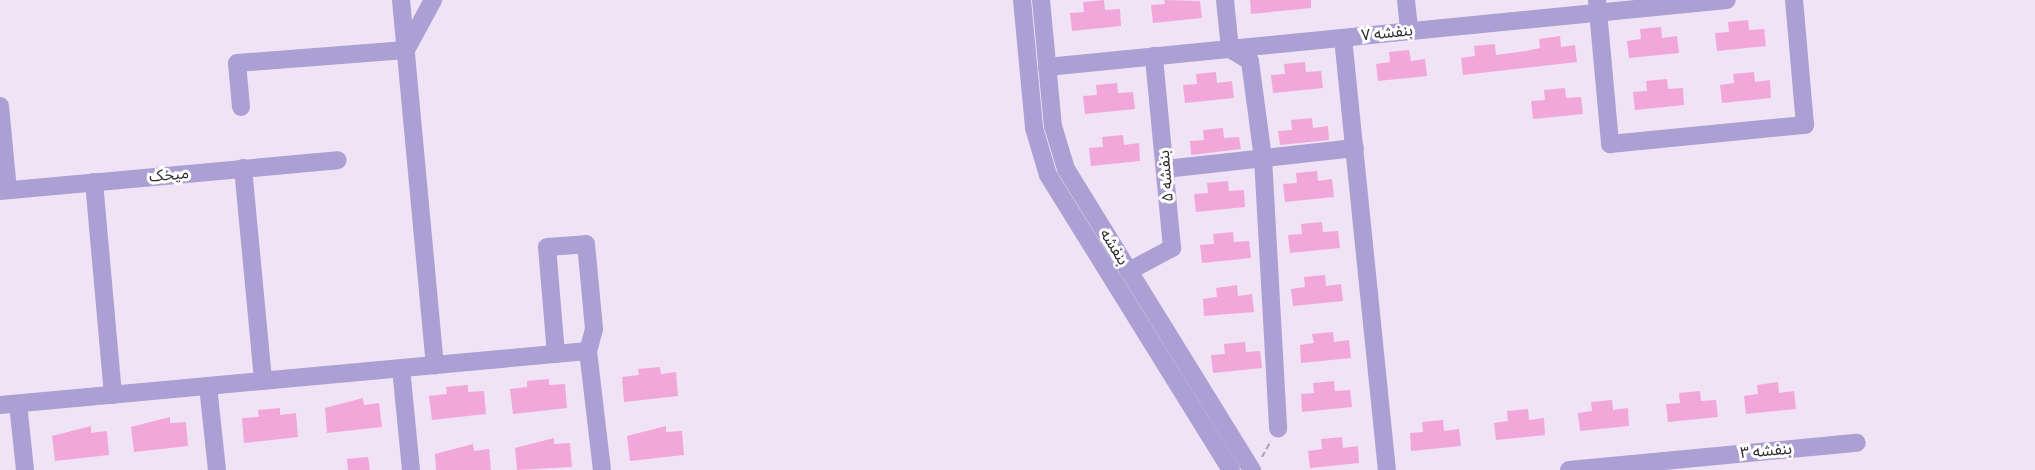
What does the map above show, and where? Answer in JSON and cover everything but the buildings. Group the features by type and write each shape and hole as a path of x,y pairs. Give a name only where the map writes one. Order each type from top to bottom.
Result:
{"street":[{"path":"401,0 435,365"},
{"path":"406,50 433,0"},
{"name":"بنفشه","path":"1022,0 1034,128 1048,175 1232,470"},
{"name":"بنفشه","path":"1041,0 1053,126 1066,169 1129,271 1256,465"},
{"path":"1225,0 1230,49 1250,61 1263,158 1278,429"},
{"path":"1406,0 1409,31"},
{"name":"بنفشه ۷","path":"1047,67 1409,31 1597,6 1726,0"},
{"path":"1597,6 1610,144 1805,125 1794,0"},
{"path":"1344,38 1387,470"},
{"path":"241,107 237,63 406,50"},
{"name":"بنفشه ۵","path":"1129,271 1172,248 1154,56"},
{"path":"0,106 4,191"},
{"path":"1165,169 1355,148"},
{"name":"میخک","path":"4,191 338,160"},
{"path":"243,168 263,381"},
{"path":"94,182 113,395"},
{"path":"556,354 548,247 586,244 594,329 588,351 602,470"},
{"path":"25,470 9,404 588,351"},
{"path":"401,368 411,470"},
{"path":"208,386 217,470"},
{"name":"بنفشه ۳","path":"1569,470 1639,467 1857,443"}],"path":[{"path":"1256,465 1278,429"}]}
